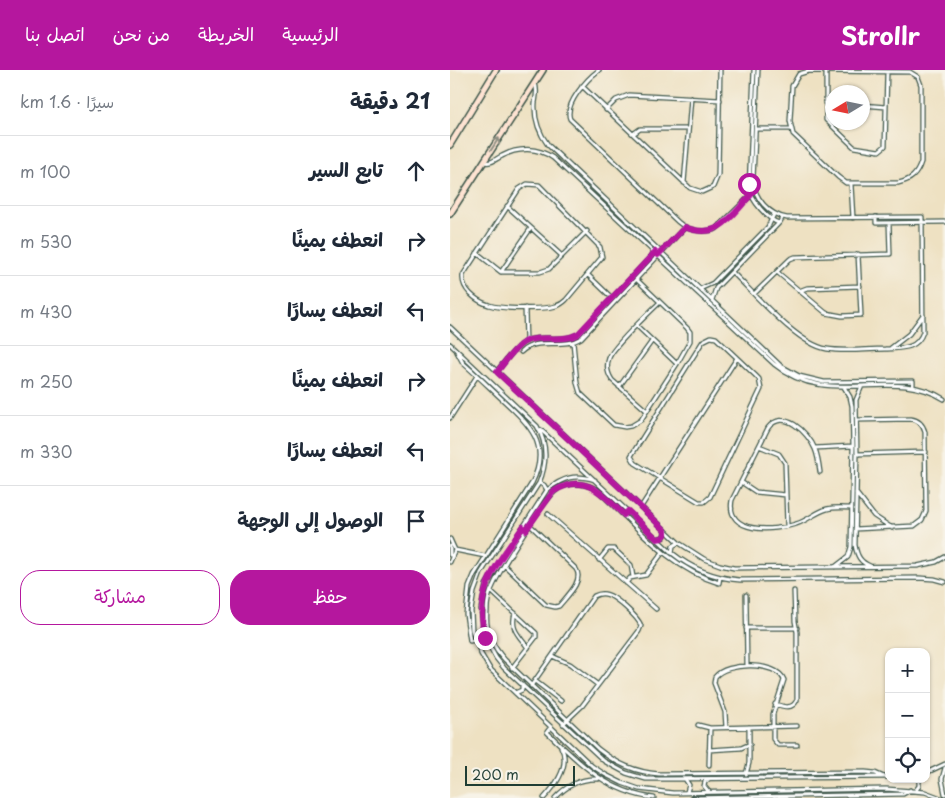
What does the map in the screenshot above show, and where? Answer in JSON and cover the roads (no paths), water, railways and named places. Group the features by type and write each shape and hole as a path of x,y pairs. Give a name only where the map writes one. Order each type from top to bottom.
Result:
{"main road":[{"path":"450,145 496,70"},
{"path":"450,214 543,70"}],"street":[{"path":"599,70 589,77 582,86 569,111 569,117 572,122 678,222 685,227 705,231 716,230 751,195"},
{"path":"582,86 684,183 695,191 702,192 713,187 717,181 720,70"},
{"path":"754,70 755,93"},
{"path":"732,272 794,333 813,345 832,349 908,348 918,342 924,332 922,216 782,218 774,214 755,192 752,160 758,70"},
{"path":"826,71 826,85"},
{"path":"804,72 887,72 910,72 920,81 921,162 911,179 906,181 898,183 851,184 838,177 797,138 791,129 791,91 794,81 804,72"},
{"path":"836,130 856,149 879,151 885,146 887,72"},
{"path":"535,83 537,88 535,110 538,126 542,136 552,149 781,370 794,378 811,384 844,387 913,386 932,392 944,399"},
{"path":"606,110 616,100 629,95 720,100"},
{"path":"684,183 691,98"},
{"path":"870,106 886,107"},
{"path":"754,111 756,129 749,184 751,195 772,220 779,223"},
{"path":"633,134 643,129 688,129"},
{"path":"756,129 791,129"},
{"path":"549,155 549,150 552,149"},
{"path":"484,162 492,162 506,154 520,150 535,150 549,155 700,289 776,361 799,376 830,382 913,381 913,386"},
{"path":"851,184 853,218"},
{"path":"539,185 587,231 600,247 602,254 600,260 566,300 559,305 525,308 496,306 479,300 465,288 462,281 463,274 519,189 523,186 539,185"},
{"path":"508,206 562,256"},
{"path":"700,289 713,283 768,227 774,214"},
{"path":"876,217 876,223 945,222"},
{"path":"712,300 716,288 782,218"},
{"path":"754,294 790,259 795,257 890,254 889,222"},
{"path":"497,372 519,346 526,341 565,339 580,336 612,298 685,227"},
{"path":"501,272 531,228"},
{"path":"477,253 501,272 540,272 549,269 587,231"},
{"path":"521,352 530,346 574,342 636,280 658,252"},
{"path":"777,272 826,313 842,316 861,315 858,254"},
{"path":"588,275 612,298"},
{"path":"574,342 577,383 583,397 614,425 626,427 637,424 690,342 690,332 636,280"},
{"path":"800,292 807,288 860,286"},
{"path":"647,411 609,375 607,368 608,358 660,302"},
{"path":"525,308 526,341"},
{"path":"891,348 909,334 923,315"},
{"path":"637,326 677,364"},
{"path":"450,327 679,543 704,559 727,567 834,568 926,565 945,557"},
{"path":"711,337 716,338 758,379 761,389 710,497 702,502 696,501 660,479 632,461 631,453 703,341 711,337"},
{"path":"620,387 652,340"},
{"path":"450,344 531,427 536,436 540,455 536,474 474,574 466,600 466,628 470,642 475,640"},
{"path":"456,350 463,363 537,426 672,553 692,567 720,577 746,580 919,578 945,582"},
{"path":"641,508 737,358"},
{"path":"450,418 478,376"},
{"path":"862,386 856,400 855,545 861,561 873,567"},
{"path":"834,568 846,559 850,552 853,446 852,401 844,387"},
{"path":"855,529 914,526 920,523 925,516 926,452 924,428 917,421 911,419 857,420"},
{"path":"820,472 815,448 809,438 790,422 780,420 769,426 731,505 733,513 739,522 752,528 787,526 801,522 826,509 851,508"},
{"path":"537,426 542,434 546,454 544,469 539,483 480,573 474,592 471,620 475,640 485,662 551,727 599,770 614,780 639,789 657,792 709,792 886,788 916,790 941,798"},
{"path":"759,446 776,452 784,460 786,468 787,526"},
{"path":"815,448 853,446"},
{"path":"857,454 926,452"},
{"path":"595,480 583,477 570,478 558,482 547,490 491,591 486,613 488,627 497,651 512,668 607,756 637,771 659,774 865,772 885,776"},
{"path":"741,482 756,492 786,495"},
{"path":"539,483 544,485 547,490"},
{"path":"720,577 719,583 699,576 677,563 596,489 589,486 566,485 553,492 530,525 525,528 486,585 481,609 483,629 489,647 496,658 522,684 532,699 604,761 624,772 646,779 885,777"},
{"path":"856,494 874,516 892,528"},
{"path":"624,515 628,511"},
{"path":"548,514 656,609"},
{"path":"508,521 512,524"},
{"path":"504,566 546,606 550,607 559,606 579,579 576,569 530,525"},
{"path":"657,539 664,537 665,530"},
{"path":"450,562 453,553 451,543"},
{"path":"672,553 673,546 679,543"},
{"path":"599,560 608,549 614,549 631,565 633,578"},
{"path":"626,583 633,578 646,575 663,552"},
{"path":"453,553 485,556"},
{"path":"491,591 536,634 536,637 512,668"},
{"path":"775,704 789,707 796,703 797,700 794,591"},
{"path":"530,686 594,596 605,593 638,620 641,626 582,706 563,724"},
{"path":"746,595 747,666"},
{"path":"515,613 514,629 528,648"},
{"path":"746,628 796,628"},
{"path":"552,656 570,664 598,685"},
{"path":"726,728 723,708 714,683 715,677 721,671 747,666 763,667 783,676 784,682 775,704 772,727 773,739 776,744 797,745"},
{"path":"535,681 561,701"},
{"path":"515,693 520,692 523,688 522,684"},
{"path":"529,706 532,699"},
{"path":"698,725 710,728 797,726"},
{"path":"551,727 547,732 600,779 611,786 638,796 654,798"},
{"path":"746,774 750,753 749,727"},
{"path":"709,765 710,728"},
{"path":"551,798 545,796 556,782 565,762 563,749 560,744"},
{"path":"709,750 741,748 750,744"},
{"path":"741,748 750,753"},
{"path":"930,770 945,764"},
{"path":"945,768 942,779 945,794"},
{"path":"738,774 738,779"},
{"path":"555,798 563,790 578,781 593,778 600,779"},
{"path":"685,779 688,785 686,792"},
{"path":"709,792 705,788 705,784 710,779"},
{"path":"916,790 919,783"},
{"path":"638,796 639,789"},
{"path":"692,798 903,794 910,790"},
{"path":"748,791 748,797"}]}
